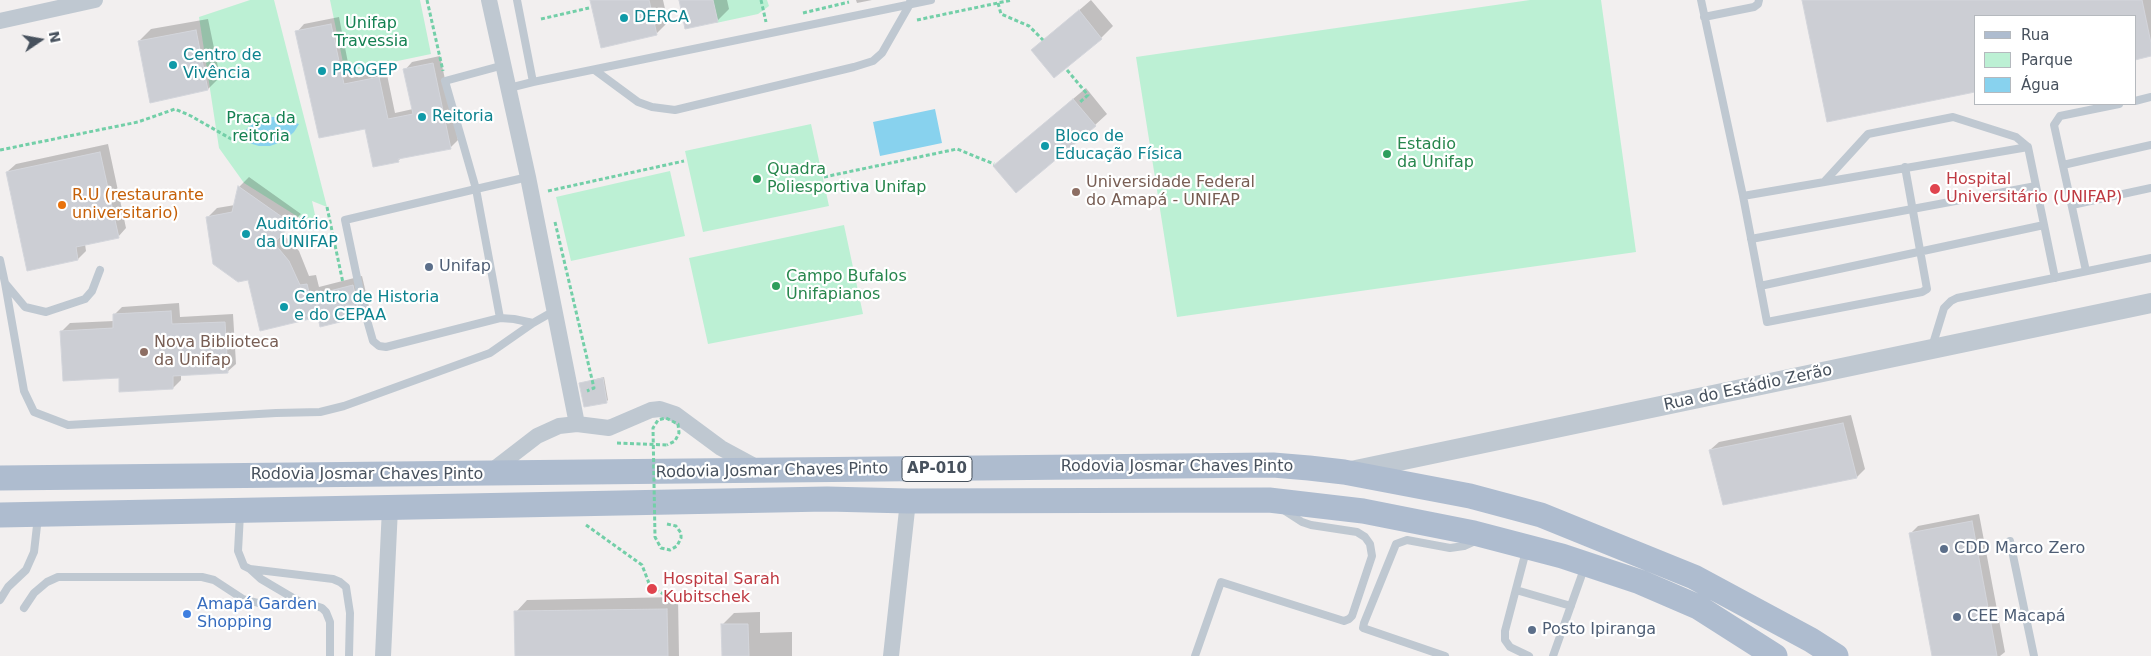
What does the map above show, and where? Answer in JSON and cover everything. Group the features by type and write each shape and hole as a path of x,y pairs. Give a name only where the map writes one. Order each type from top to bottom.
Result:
{"main road":[{"name":"Rodovia Josmar Chaves Pinto","path":"0,478 1273,465 1344,472 1470,496 1541,515 1694,577 1811,640 1836,656"},
{"name":"Rodovia Josmar Chaves Pinto","path":"0,515 827,499 908,501 1269,500 1363,511 1486,536 1586,564 1640,582 1698,607 1775,656"}],"street":[{"path":"0,21 95,0"},
{"path":"489,0 556,310 578,424"},
{"name":"Rua do Estádio Zerão","path":"1344,472 2151,303"},
{"path":"487,474 537,436 559,426 578,424 609,428 651,410 660,409 675,414 721,448 765,471"},
{"path":"891,656 908,501"},
{"path":"383,656 390,508"}],"lane":[{"path":"517,0 533,82"},
{"path":"509,88 596,71 910,2 931,0"},
{"path":"1701,0 1743,196 1767,322 1922,292 1927,289 1905,168"},
{"path":"1704,17 1754,6 1759,0"},
{"path":"596,71 638,102 652,107 675,110 873,61 882,53 910,2"},
{"path":"500,318 476,189 445,81 504,65"},
{"path":"2136,100 2151,97"},
{"path":"2086,271 2054,125 2060,116 2114,105"},
{"path":"1825,181 1868,134 1953,117 2016,137 2028,147 2055,278"},
{"path":"2063,165 2151,145"},
{"path":"1743,196 2028,147"},
{"path":"528,177 345,220 363,306 373,341 379,346 386,347 500,318 514,318 533,323"},
{"path":"1751,239 2036,186"},
{"path":"2072,205 2151,188"},
{"path":"1760,286 2044,225"},
{"path":"1931,349 1944,308 1957,298 2151,258"},
{"path":"0,260 24,390 34,412 68,425 320,412 344,406 490,353 533,323 556,310"},
{"path":"5,283 25,307 46,312 85,299 92,291 100,270"},
{"path":"1195,656 1221,582 1344,621 1352,616 1372,556 1370,544 1365,537 1356,532 1302,522 1269,500"},
{"path":"240,510 238,551 244,566 261,579 306,605"},
{"path":"0,600 8,587 26,570 34,552 38,515"},
{"path":"1445,656 1363,628 1364,623 1396,544 1407,540 1450,548 1464,546 1486,536"},
{"path":"2010,541 2034,656"},
{"path":"1527,547 1505,631 1505,640 1510,648 1530,656"},
{"path":"1553,656 1586,564"},
{"path":"250,569 332,579 346,587 349,596 349,656"},
{"path":"24,608 34,592 47,582 58,577 202,578 214,580 243,599 262,604 306,605 322,608 330,622 330,656"},
{"path":"1516,590 1571,606"}],"path":[{"path":"427,0 445,81"},
{"path":"761,0 766,22"},
{"path":"917,20 1012,0"},
{"path":"998,3 1002,14 1029,26 1043,40"},
{"path":"541,19 589,8"},
{"path":"1067,70 1088,95 1080,103"},
{"path":"0,150 138,122 175,109 233,140"},
{"path":"824,177 957,149 994,164"},
{"path":"548,191 684,161"},
{"path":"327,207 343,283"},
{"path":"648,523 667,524 676,526 680,534 677,546 670,550 661,548 655,537 653,428 658,420 666,418 675,421 679,433 675,441 667,445"},
{"path":"592,522 582,522 642,565 650,586 665,595"}],"green space":[{"name":"Praça da reitoria","path":"250,0 274,0 327,207 312,201 317,224 311,225 244,183 219,148 199,17"},
{"name":"Unifap Travessia","path":"330,0 420,0 431,54 345,72"},
{"path":"711,0 767,0 769,6 758,14 716,23"},
{"name":"Estadio da Unifap","path":"1530,0 1601,0 1636,252 1177,317 1136,57"},
{"name":"Quadra Poliesportiva Unifap","path":"811,124 829,206 703,232 685,151"},
{"path":"670,171 685,236 571,261 556,197"},
{"name":"Campo Bufalos Unifapianos","path":"844,225 863,314 708,344 689,258"}],"water":[{"path":"935,109 942,143 880,156 873,122"},
{"path":"269,117 278,117 299,124 294,132 284,141 270,146 259,146 236,139 252,124"}],"building":[{"name":"DERCA","path":"590,0 649,0 657,35 601,48"},
{"path":"679,0 713,0 718,22 685,29"},
{"path":"1802,0 2142,0 2151,43 2151,56 2136,60 2136,15 1974,15 1974,92 1827,122"},
{"path":"1079,10 1102,39 1054,78 1031,50"},
{"path":"331,24 344,84 379,77 388,119 413,114 403,69 433,63 451,149 398,159 399,162 373,167 365,129 319,138 295,31"},
{"name":"Centro de Vivência","path":"196,30 208,90 150,103 138,41"},
{"name":"Bloco de Educação Física","path":"1073,99 1096,126 1016,193 993,166"},
{"name":"R.U (restaurante universitario)","path":"100,152 119,238 76,247 78,260 27,271 6,172"},
{"path":"238,186 292,224 274,243 289,261 300,285 307,284 310,296 353,285 360,317 320,327 318,317 260,331 248,280 238,282 213,264 206,217 232,212"},
{"name":"Nova Biblioteca da Unifap","path":"171,311 172,324 225,322 228,373 173,376 173,389 119,392 119,378 63,381 60,331 113,328 113,314"},
{"path":"603,378 607,403 584,407 579,383"},
{"path":"1843,423 1857,478 1723,505 1709,450"},
{"name":"CEE Macapá","path":"1972,521 1997,656 1932,656 1909,533"},
{"path":"667,609 668,656 515,656 514,611"},
{"path":"721,624 748,624 749,656 722,656"}],"place":[{"name":"DERCA","path":"624,18"},
{"name":"Centro de Vivência","path":"173,65"},
{"name":"PROGEP","path":"322,71"},
{"name":"Reitoria","path":"422,117"},
{"name":"Bloco de Educação Física","path":"1045,146"},
{"name":"Estadio da Unifap","path":"1387,154"},
{"name":"Quadra Poliesportiva Unifap","path":"757,179"},
{"name":"Hospital Universitário (UNIFAP)","path":"1935,189"},
{"name":"Universidade Federal do Amapá - UNIFAP","path":"1076,192"},
{"name":"R.U (restaurante universitario)","path":"62,205"},
{"name":"Auditório da UNIFAP","path":"246,234"},
{"name":"Unifap","path":"429,267"},
{"name":"Campo Bufalos Unifapianos","path":"776,286"},
{"name":"Centro de Historia e do CEPAA","path":"284,307"},
{"name":"Nova Biblioteca da Unifap","path":"144,352"},
{"name":"CDD Marco Zero","path":"1944,549"},
{"name":"Hospital Sarah Kubitschek","path":"652,589"},
{"name":"Amapá Garden Shopping","path":"187,614"},
{"name":"CEE Macapá","path":"1957,617"},
{"name":"Posto Ipiranga","path":"1532,630"}]}
